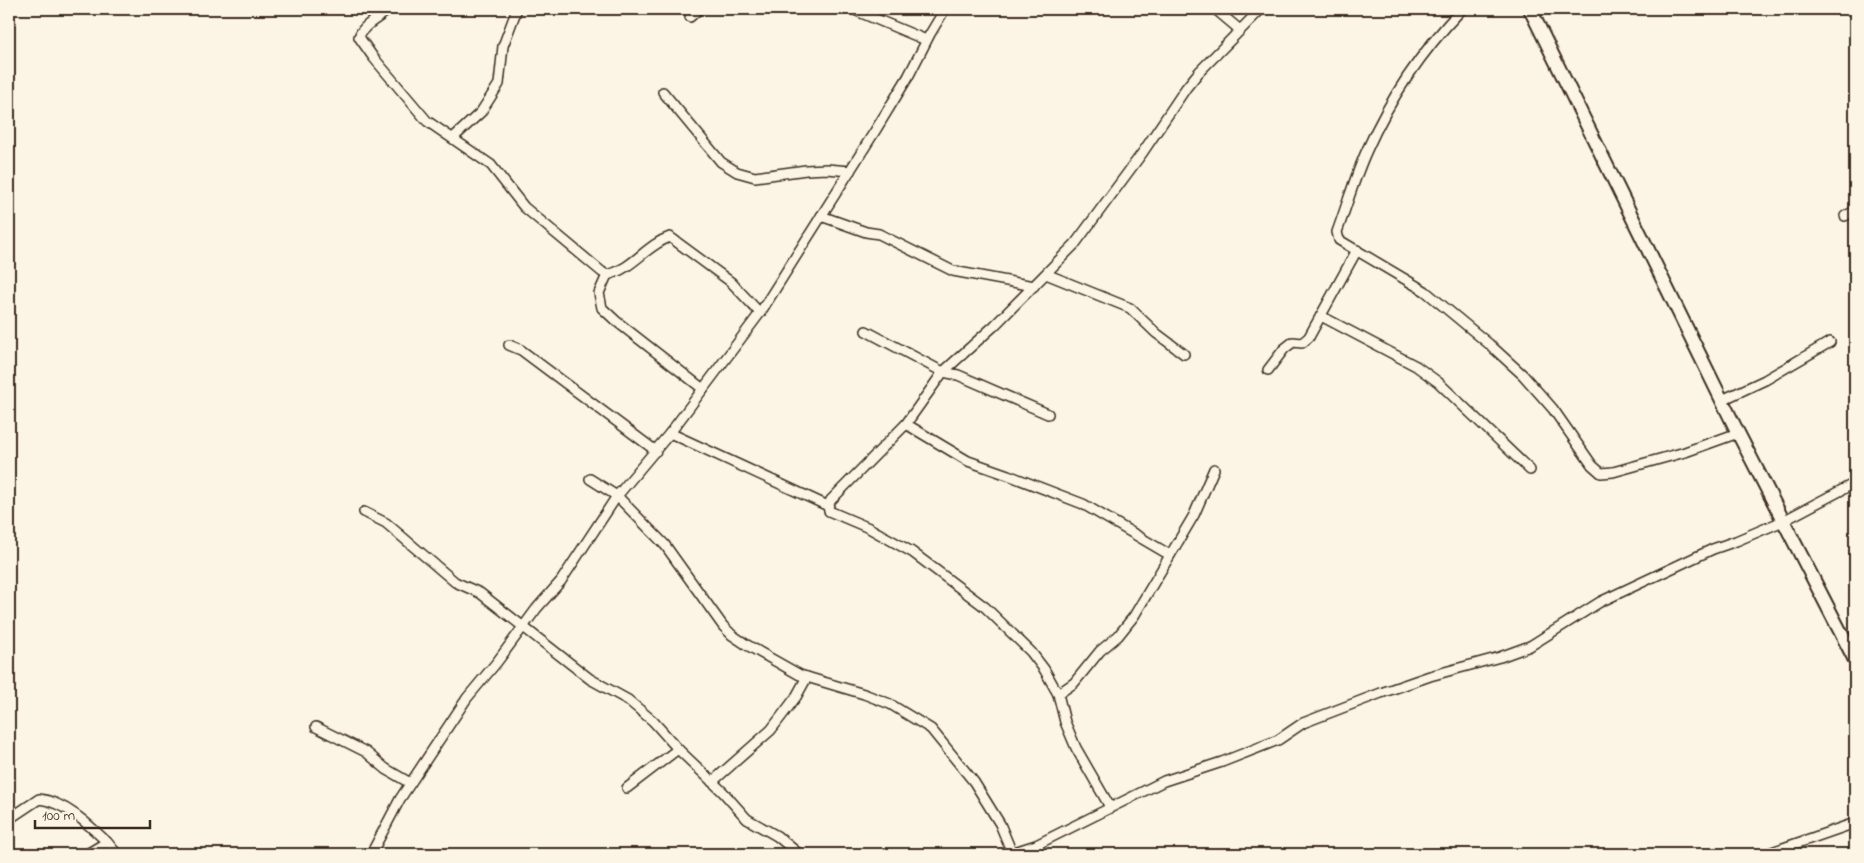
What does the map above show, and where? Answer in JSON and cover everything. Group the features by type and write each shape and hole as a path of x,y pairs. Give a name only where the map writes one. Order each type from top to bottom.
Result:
{"main road":[{"path":"1530,9 1738,433 1855,660"}],"street":[{"path":"389,9 365,26 359,37 372,57 428,121 491,165 524,207 607,275"},
{"path":"453,138 480,112 500,84 503,46 517,9"},
{"path":"690,17 699,9"},
{"path":"852,9 926,40"},
{"path":"371,854 387,821 410,783 467,698 537,608 561,581 617,496 656,451 760,314 908,77 926,40 945,9"},
{"path":"1215,9 1240,30"},
{"path":"1110,807 1076,748 1058,694 1044,669 1031,652 985,607 912,552 869,528 829,512 828,506 830,500 906,424 943,372 995,326 1076,244 1097,217 1186,88 1199,72 1261,9"},
{"path":"1462,9 1447,25 1397,90 1366,151 1337,232 1339,240 1425,292 1489,344 1523,375 1554,409 1592,465 1601,473 1613,472 1676,455 1738,433"},
{"path":"663,92 721,162 736,172 755,177 806,170 850,170"},
{"path":"1845,216 1855,211"},
{"path":"822,216 853,228 886,237 953,271 1034,286"},
{"path":"703,389 602,308 599,293 607,275 628,267 660,241 670,237 731,282 760,314"},
{"path":"1268,370 1284,349 1293,342 1302,343 1309,336 1357,250"},
{"path":"1046,274 1130,308 1156,333 1184,354"},
{"path":"1321,316 1416,366 1431,377 1464,405 1530,470"},
{"path":"866,331 943,372 958,374 1048,414"},
{"path":"1722,400 1765,380 1830,342"},
{"path":"509,345 522,350 656,451"},
{"path":"906,424 968,462 1008,474 1083,504 1170,556"},
{"path":"670,433 828,506"},
{"path":"1058,694 1074,683 1100,651 1118,636 1134,616 1194,515 1214,469"},
{"path":"590,479 617,496 665,545 718,619 732,635 769,659 807,677 890,704 931,729 974,782 1000,824 1010,854 1036,845 1164,782 1278,740 1304,723 1430,676 1500,657 1530,646 1600,602 1713,549 1783,521 1855,483"},
{"path":"364,512 386,523 455,582 480,593 590,679 628,700 653,721 747,819 777,836 799,854"},
{"path":"712,782 771,730 796,697 807,677"},
{"path":"316,728 366,752 386,769 410,783"},
{"path":"627,788 678,749"},
{"path":"9,819 39,799 50,800 68,810 107,842 117,854"},
{"path":"1766,854 1855,823"},
{"path":"87,854 107,842"}]}
